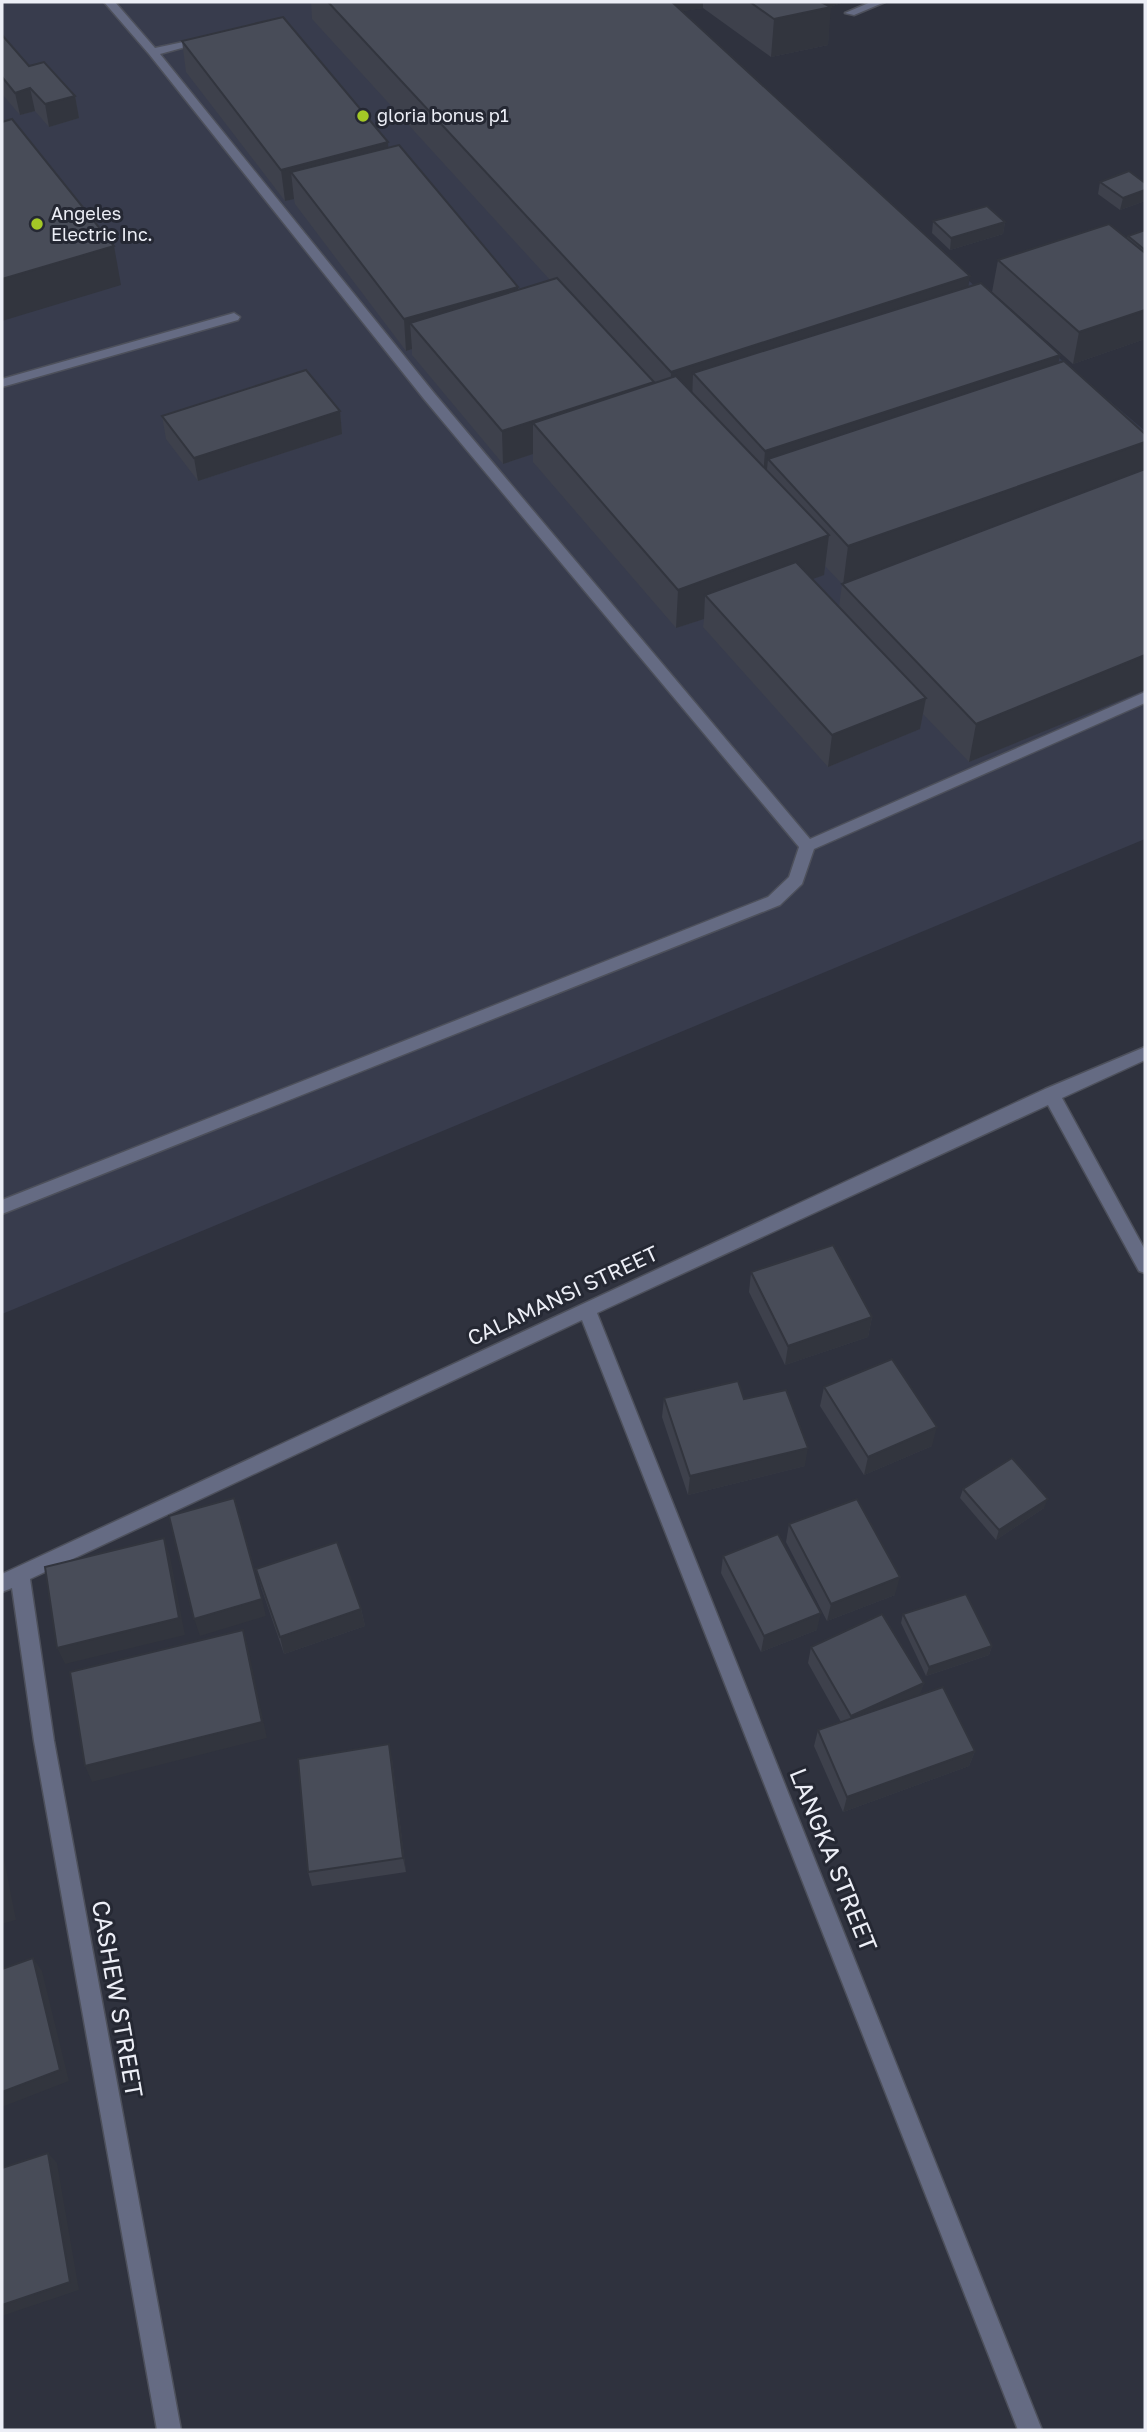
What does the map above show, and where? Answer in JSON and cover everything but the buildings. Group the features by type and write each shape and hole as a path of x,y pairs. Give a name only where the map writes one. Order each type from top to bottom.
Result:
{"street":[{"path":"109,2 153,52 429,397 807,845"},
{"path":"850,13 880,2"},
{"path":"153,52 214,36"},
{"path":"2,383 233,317"},
{"path":"2,1207 774,901 796,880 807,845 1145,697"},
{"name":"CALAMANSI STREET","path":"11,1580 587,1309 1145,1053"},
{"path":"1051,1094 1145,1266"},
{"name":"LANGKA STREET","path":"587,1309 1030,2430"},
{"name":"CASHEW STREET","path":"11,1580 44,1741 169,2430"}],"shaded area":[{"path":"2,2 660,2 978,289 1145,431 1145,839 2,1314"}],"place":[{"name":"gloria bonus p1","path":"363,116"},
{"name":"Angeles Electric Inc.","path":"37,224"}]}
